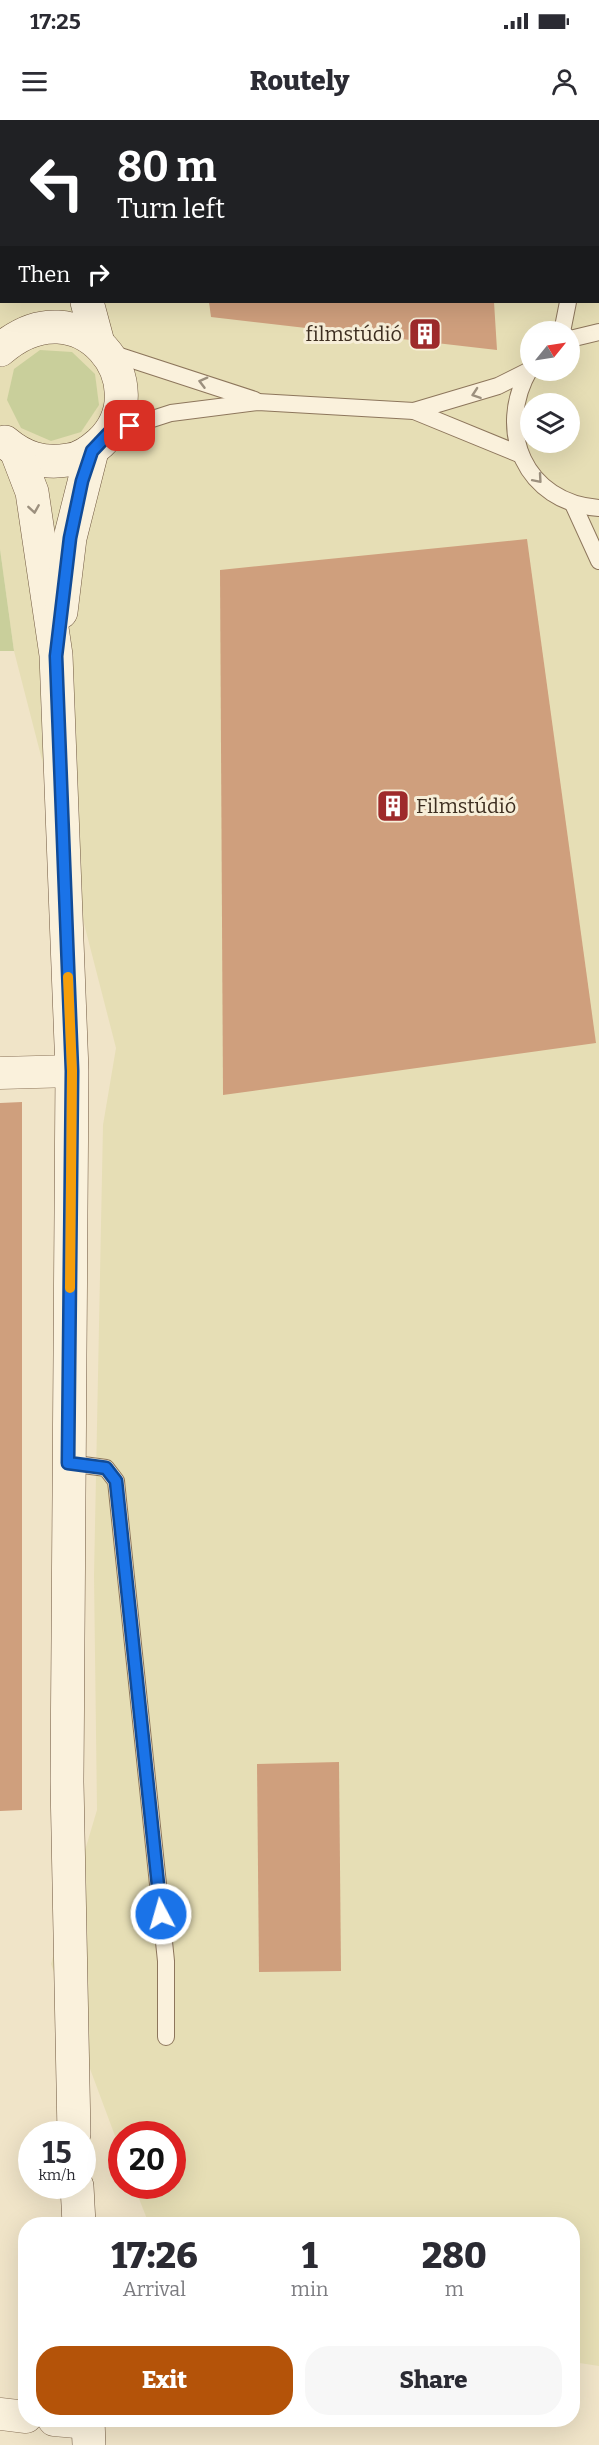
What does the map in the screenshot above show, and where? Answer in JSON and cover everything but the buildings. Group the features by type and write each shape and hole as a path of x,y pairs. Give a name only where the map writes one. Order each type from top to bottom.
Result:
{"main road":[{"path":"4,347 29,303"},
{"path":"56,656 70,538 100,442 117,419 121,399 119,378 101,347 87,303"},
{"path":"4,347 34,328 57,326 79,331 101,347"},
{"path":"9,445 35,460 55,463 73,460 100,442"},
{"path":"9,445 32,492 56,656 72,1071 67,1782 74,2121"},
{"path":"78,2199 79,2217"}],"street":[{"path":"0,1073 72,1071"},
{"path":"0,2414 18,2416"}],"lane":[{"path":"564,321 568,303"},
{"path":"580,337 599,332"},
{"path":"101,347 258,402"},
{"path":"414,411 498,386 520,374"},
{"path":"524,381 518,392 514,416 519,454 540,484 560,499 573,504 599,508"},
{"path":"100,442 171,413 258,402 414,411 519,454"},
{"path":"573,504 599,561"},
{"path":"68,1463 106,1468 116,1481 166,1961 166,2037"}],"shaded area":[{"path":"0,303 599,303 599,2366 580,2363 580,2217 146,2217 139,2199 186,2199 186,2121 109,2121 51,1964 97,1810 94,1576 103,1125 116,1048 14,651 0,549"}],"green space":[{"path":"40,350 72,352 95,374 99,405 81,432 51,441 21,428 7,400 14,369"},
{"path":"0,549 14,651 0,651"}],"slow traffic":[{"path":"68,977 72,1071 70,1288"}],"place":[{"name":"filmstúdió","path":"425,334"},
{"name":"Filmstúdió","path":"393,806"}],"route":[{"path":"130,426 109,433 92,451 82,481 70,538 56,656 72,1071 68,1463 106,1468 116,1481 161,1914"}]}
